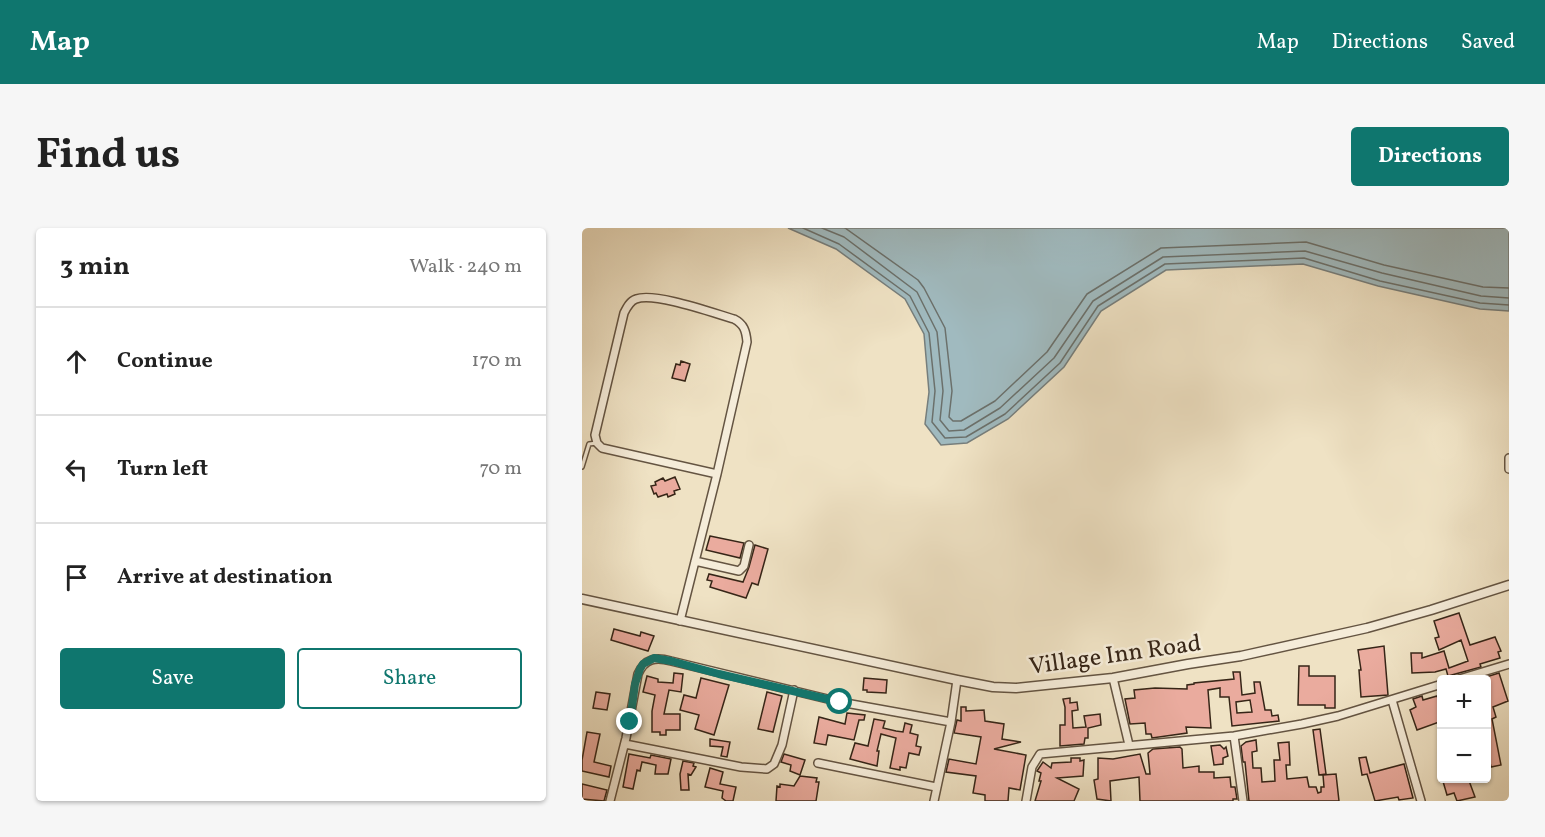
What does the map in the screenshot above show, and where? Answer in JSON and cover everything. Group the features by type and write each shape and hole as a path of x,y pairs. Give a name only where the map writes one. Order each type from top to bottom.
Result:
{"street":[{"path":"680,621 717,474 747,342 746,332 741,323 734,319 659,298 636,299 630,303 624,313 595,435 597,442 602,448 717,474"},
{"path":"1509,458 1509,469"},
{"path":"695,561 739,571 744,566 749,545"},
{"name":"Village Inn Road","path":"582,599 957,680 993,687 1016,688 1113,678 1251,654 1421,614 1509,585"},
{"path":"610,801 625,744 638,674 643,664 651,659 671,661 840,702 951,722"},
{"path":"1473,675 1509,664"},
{"path":"1113,678 1129,745"},
{"path":"934,801 951,722 957,680"},
{"path":"1026,801 1034,760 1040,754 1234,736 1302,724 1437,686"},
{"path":"625,744 741,767 767,769 774,764 782,745 794,690"},
{"path":"1392,700 1421,801"},
{"path":"1234,736 1243,801"},
{"path":"818,763 936,787"}],"lane":[{"path":"582,466 589,444 597,442"}],"water":[{"path":"788,228 1509,228 1509,311 1480,309 1378,286 1303,264 1166,270 1101,311 1064,367 1008,419 967,443 941,445 925,424 929,392 924,334 905,299 836,249"}],"building":[{"path":"681,361 690,364 685,381 672,378 676,364 680,365"},
{"path":"675,477 680,489 674,491 675,494 658,497 656,493 654,494 651,486 656,485 655,482 663,478 665,481"},
{"path":"710,536 744,543 740,558 706,550"},
{"path":"755,545 768,549 758,585 752,583 746,598 710,587 712,581 707,580 709,574 743,582"},
{"path":"1459,613 1470,645 1495,637 1501,651 1498,652 1500,658 1480,664 1481,667 1452,675 1448,675 1446,669 1412,673 1411,653 1422,653 1422,658 1444,651 1449,668 1468,661 1461,640 1439,650 1435,638 1439,637 1434,621"},
{"path":"614,629 640,636 641,632 654,636 648,651 611,640"},
{"path":"1384,646 1388,695 1361,697 1358,650"},
{"path":"1299,666 1309,666 1309,676 1335,676 1335,708 1325,708 1325,705 1298,705"},
{"path":"1233,672 1240,672 1242,695 1255,693 1254,682 1260,682 1265,710 1271,710 1272,716 1278,715 1279,721 1232,726 1229,697 1220,697 1220,688 1208,690 1211,728 1186,727 1187,733 1152,738 1151,734 1146,734 1145,723 1130,724 1125,699 1135,698 1134,690 1187,689 1187,685 1194,683 1234,679","holes":["1250,700 1252,712 1237,713 1236,702"]},
{"path":"674,673 683,674 681,692 669,690 664,714 680,714 680,730 666,730 666,735 660,735 660,732 652,732 655,695 643,692 647,676 658,679 658,682 673,683"},
{"path":"1499,673 1508,701 1493,707 1496,717 1492,719 1501,765 1491,767 1491,729 1491,675"},
{"path":"701,678 729,685 714,735 695,729 699,715 680,710 684,695 696,698"},
{"path":"864,678 887,680 886,693 863,690"},
{"path":"596,692 610,694 607,710 593,708"},
{"path":"767,692 782,696 773,732 758,729"},
{"path":"1422,696 1423,700 1437,696 1437,723 1417,730 1410,710 1416,707 1413,699"},
{"path":"1070,698 1070,703 1077,702 1078,710 1072,711 1073,728 1086,727 1084,716 1100,714 1101,725 1088,728 1088,738 1085,738 1084,744 1060,746 1060,725 1065,725 1063,699"},
{"path":"961,707 966,707 966,711 984,710 985,721 1004,724 1002,739 1021,742 994,749 1026,755 1020,790 1009,788 1008,801 985,801 985,795 973,793 976,776 946,772 949,759 976,764 981,737 954,733 957,720 961,721"},
{"path":"847,713 865,715 864,720 859,720 854,740 828,735 826,745 814,743 819,717 845,724"},
{"path":"874,719 885,721 883,728 896,731 903,732 905,723 912,725 910,733 918,735 916,746 921,747 919,755 909,753 906,768 900,767 900,770 890,768 896,738 881,734 877,751 879,751 877,766 850,759 855,743 868,746"},
{"path":"1320,729 1326,774 1319,775 1313,730"},
{"path":"587,732 600,734 594,762 611,766 609,777 582,771"},
{"path":"710,739 730,742 727,757 721,756 723,747 710,746"},
{"path":"1256,740 1257,751 1252,752 1253,768 1261,768 1262,782 1275,781 1274,760 1280,760 1278,743 1289,742 1290,765 1286,765 1287,779 1307,777 1309,787 1316,787 1318,793 1321,792 1321,787 1324,787 1323,775 1336,774 1339,801 1249,801 1241,746 1246,742"},
{"path":"1220,745 1224,749 1226,747 1228,756 1223,758 1223,764 1214,765 1211,746"},
{"path":"1180,747 1183,768 1199,766 1199,772 1214,772 1214,778 1230,777 1231,787 1235,787 1237,799 1233,801 1140,801 1139,777 1110,781 1111,801 1097,799 1094,780 1098,779 1098,758 1113,759 1140,754 1146,774 1150,774 1148,753 1153,749"},
{"path":"629,754 671,759 668,774 655,774 656,765 642,762 640,771 637,770 633,789 623,787"},
{"path":"784,754 805,760 800,775 790,771 791,765 781,762"},
{"path":"1366,757 1370,773 1404,764 1413,798 1399,800 1398,797 1375,801 1367,774 1362,775 1359,758"},
{"path":"1071,758 1084,760 1083,776 1057,778 1079,789 1074,801 1035,801 1041,781 1039,781 1041,773 1037,771 1043,762 1051,768 1052,763 1071,762"},
{"path":"683,761 694,763 693,766 696,767 691,775 688,774 689,790 681,790 680,774"},
{"path":"710,768 723,772 720,784 736,787 733,801 726,801 722,798 723,791 705,787"},
{"path":"800,776 817,778 816,782 819,782 816,801 776,801 777,786 780,787 780,784 794,786"},
{"path":"1443,783 1470,783 1475,797 1457,801 1454,793 1447,795"},
{"path":"582,784 607,790 604,801 582,799"}],"route":[{"path":"630,722 635,684 640,669 643,664 654,658 840,702"}]}
